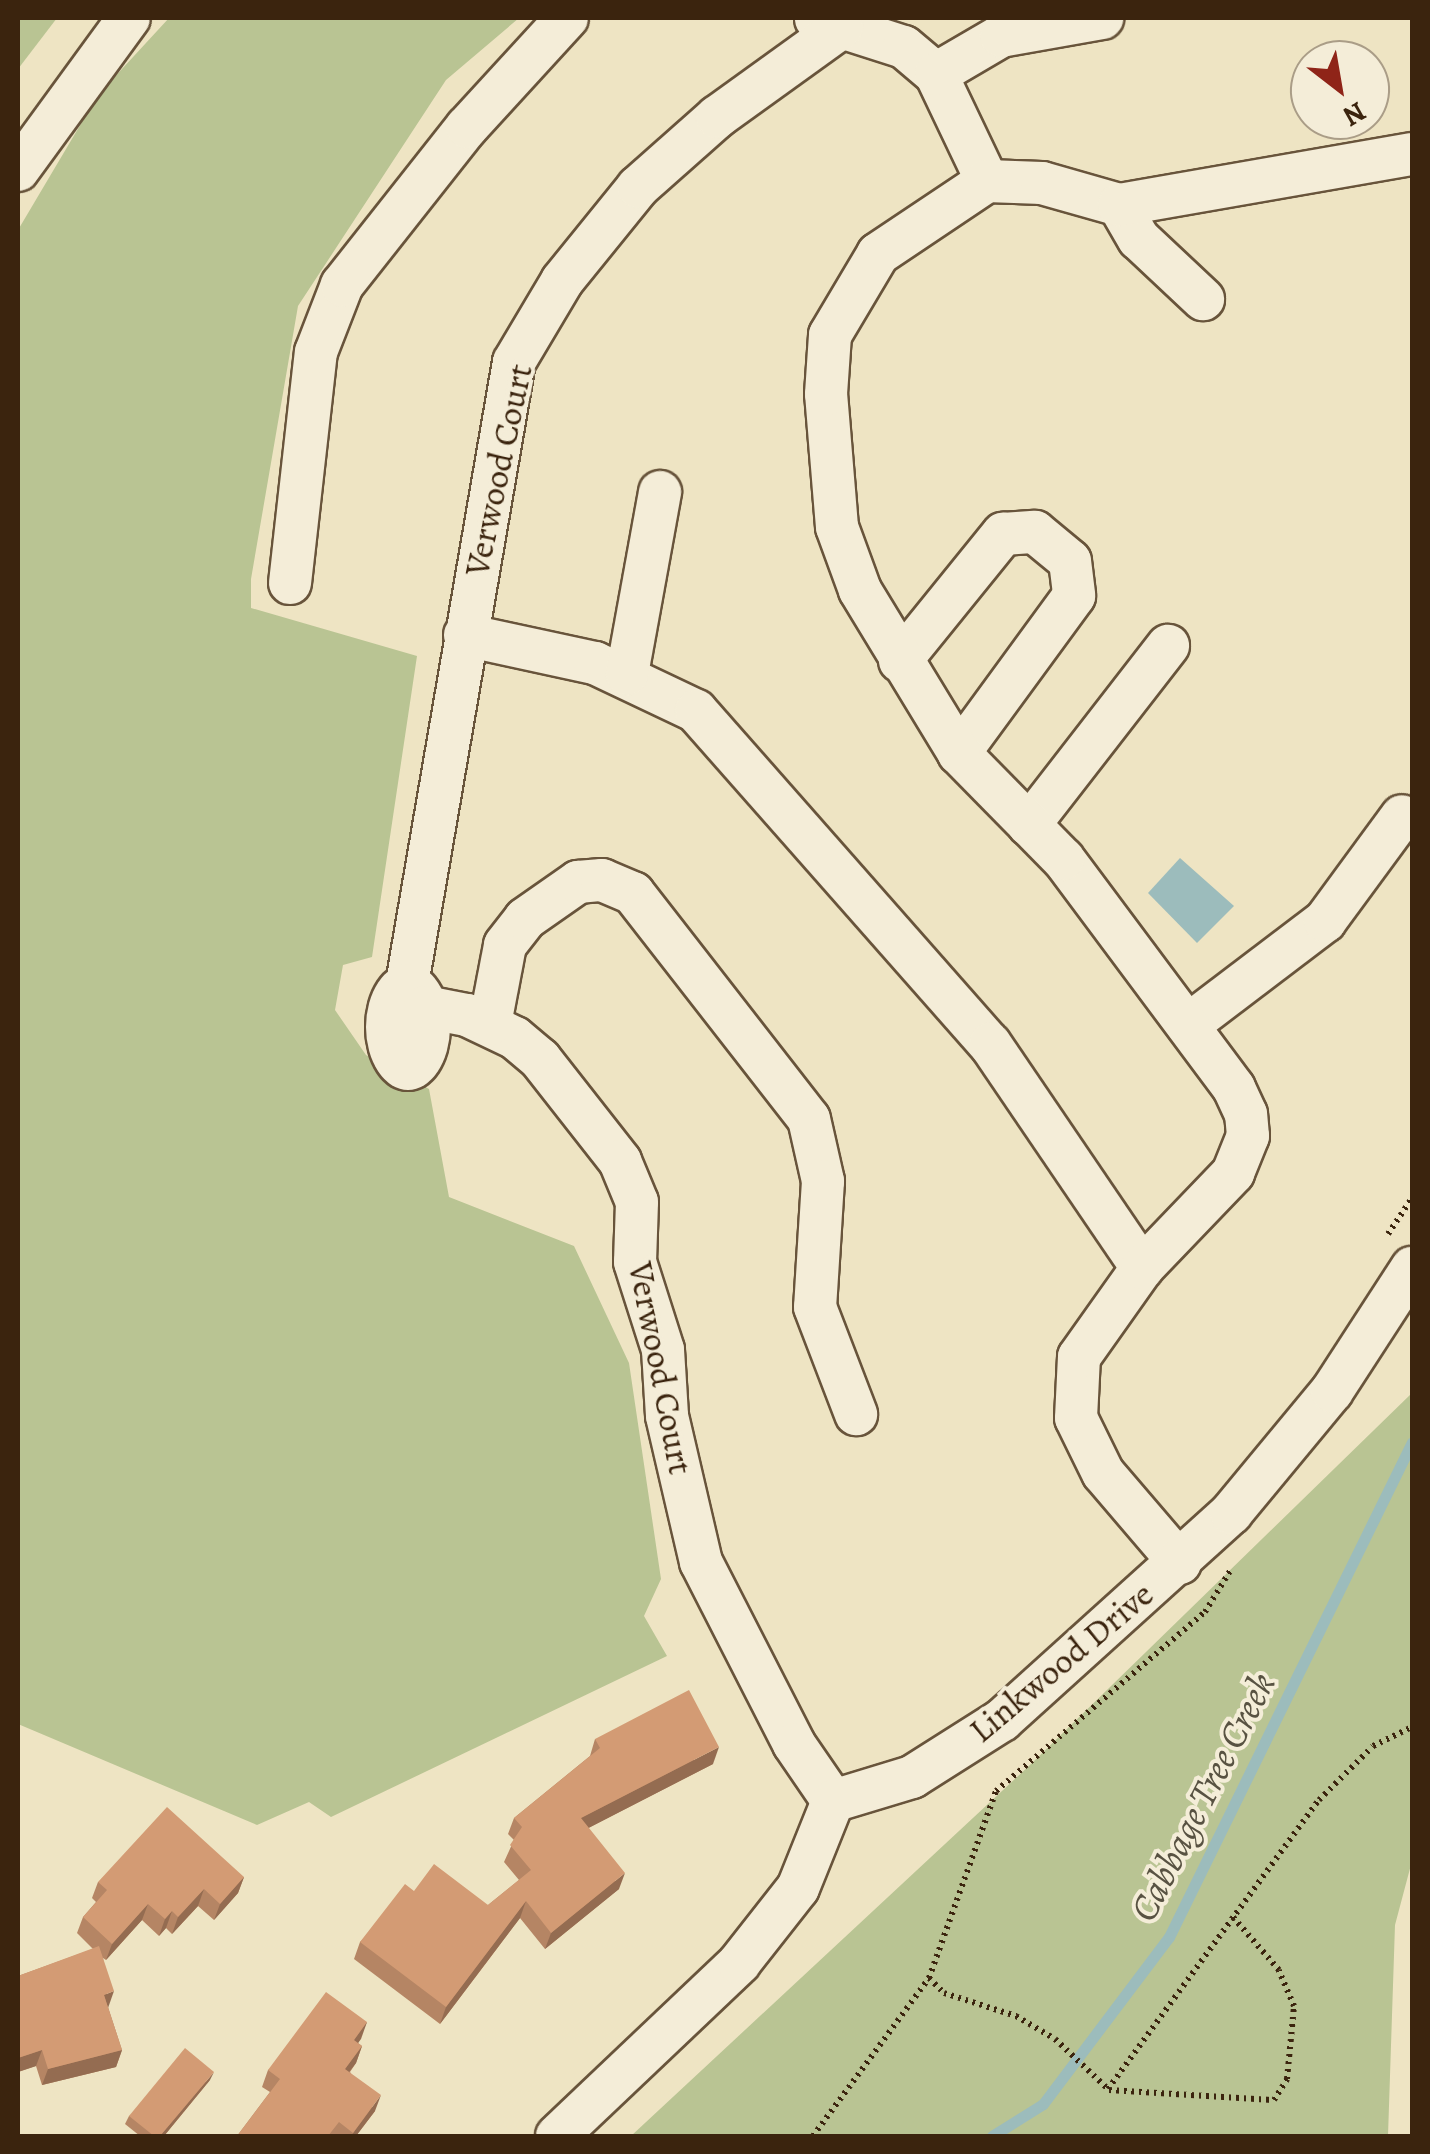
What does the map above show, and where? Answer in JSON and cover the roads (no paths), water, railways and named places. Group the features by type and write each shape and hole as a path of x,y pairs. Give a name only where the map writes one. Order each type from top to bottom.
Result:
{"street":[{"path":"18,170 129,18"},
{"path":"290,583 316,352 342,285 467,128 567,18"},
{"path":"936,74 1002,36 1102,18"},
{"path":"826,22 904,47 936,74 987,180"},
{"name":"Verwood Court","path":"826,22 638,188 562,280 514,362 395,1010 490,1024 540,1058 620,1160 637,1202 635,1262 663,1350 667,1416 701,1562 794,1744 834,1800"},
{"path":"1180,1562 1104,1473 1076,1418 1079,1357 1142,1268 1232,1173 1248,1136 1234,1088 1029,825 959,753 860,590 837,527 826,394 830,335 878,254 987,180 1042,184 1119,205 1412,154"},
{"path":"1119,205 1139,239 1203,299"},
{"path":"628,674 660,492"},
{"path":"900,661 1002,534 1035,532 1070,561 1074,596 959,753"},
{"path":"464,635 628,674 696,712 990,1044 1142,1268"},
{"path":"1029,825 1168,646"},
{"path":"1188,1025 1325,921 1402,816"},
{"path":"490,1024 504,945 525,919 578,882 602,880 633,893 809,1119 823,1180 815,1307 856,1414"},
{"name":"Linkwood Drive","path":"834,1800 912,1777 1002,1720 1180,1562 1231,1514 1332,1391 1412,1268"},
{"path":"556,2136 739,1962 798,1888 834,1800"}],"water":[{"path":"1180,858 1234,906 1197,943 1148,893"}],"waterway":[{"name":"Cabbage Tree Creek","path":"992,2136 1043,2104 1169,1937 1412,1442"}]}
